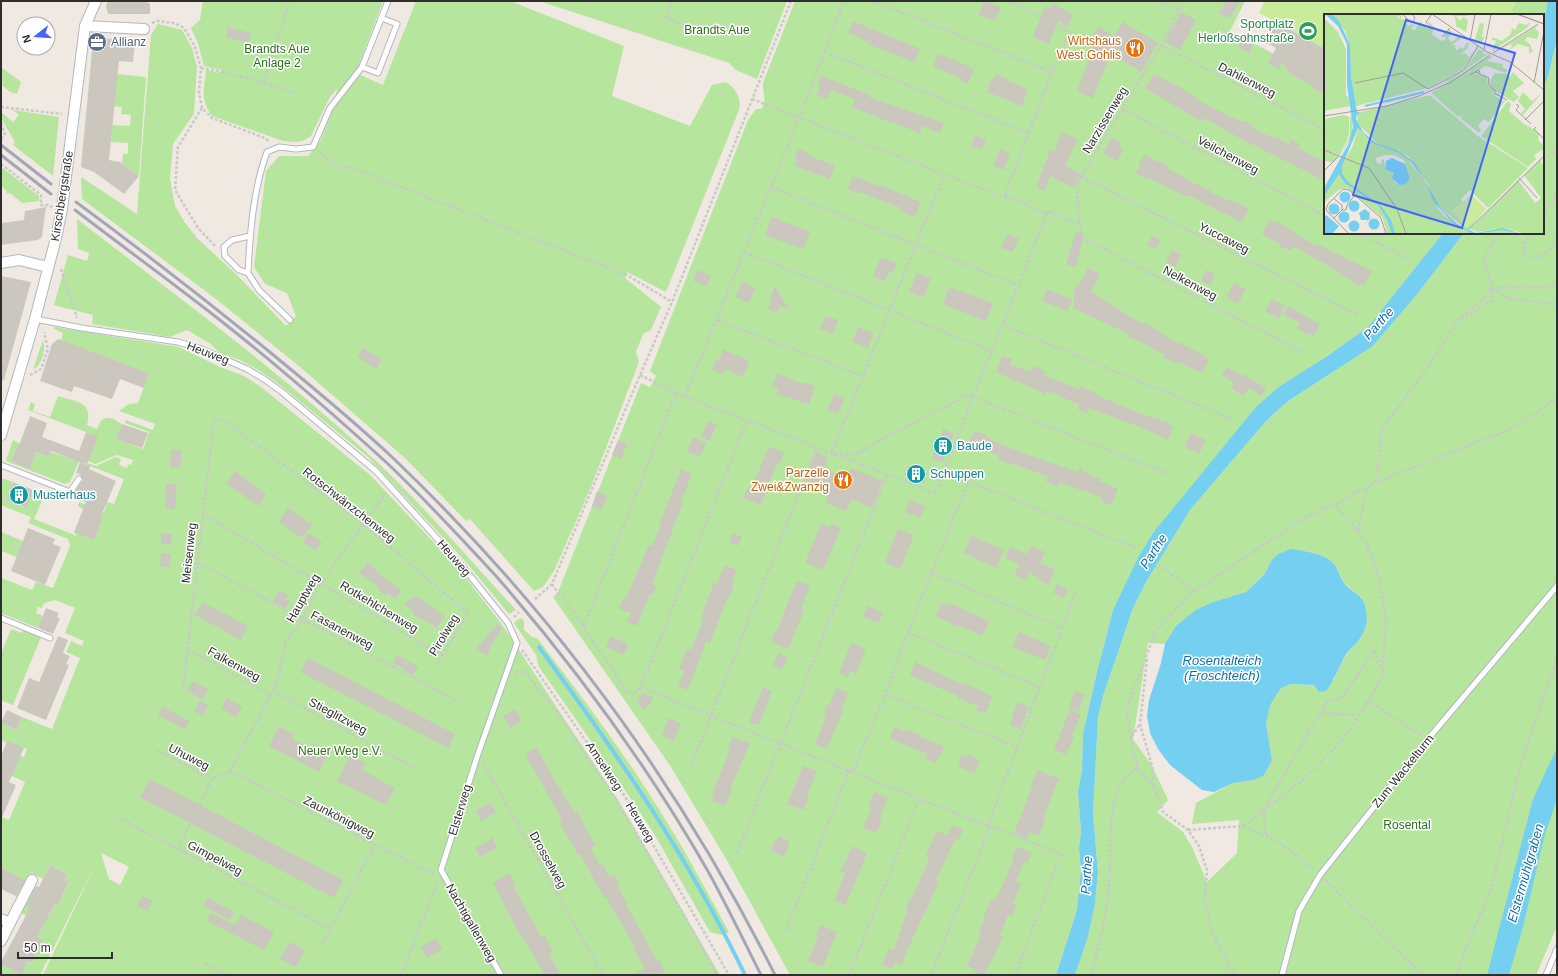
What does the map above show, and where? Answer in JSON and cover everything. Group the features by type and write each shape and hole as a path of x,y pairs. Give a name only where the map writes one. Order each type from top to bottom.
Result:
{"street":[{"name":"Kirschbergstraße","path":"1,435 6,401 35,319 56,238 62,209 85,26 96,1"},
{"path":"85,26 144,29"},
{"path":"1,263 19,260 48,267"},
{"path":"1,941 5,921 32,880"}],"lane":[{"path":"248,274 250,236 260,171 267,152 279,147 296,149 312,147 330,108 362,67 388,1"},
{"path":"362,67 378,73 397,24 381,18"},
{"path":"250,236 232,240 224,247 225,256 238,270 248,274 259,290 290,320"},
{"name":"Heuweg","path":"35,319 82,328 178,342 199,348 247,369 282,392 360,458 391,488 464,567 508,623 517,643"},
{"path":"1,465 70,492 79,479"},
{"name":"Zum Wackelturm","path":"1282,975 1299,911 1320,875 1428,739 1557,586"},
{"path":"1,618 50,638"},
{"name":"Elsterweg","path":"441,870 478,754 517,643"},
{"name":"Nachtigallenweg","path":"441,870 501,975"},
{"path":"1546,975 1556,952"}],"path":[{"path":"264,82 288,1"},
{"path":"672,1 666,17 696,31"},
{"path":"535,599 552,584 672,302 791,1"},
{"path":"685,396 799,118 844,1"},
{"path":"873,1 1052,72"},
{"path":"1006,196 1028,133 1069,32 1009,1"},
{"path":"1158,1 1178,12"},
{"name":"Narzissenweg","path":"1079,222 1077,189 1082,177 1161,45 1184,1"},
{"path":"158,21 174,23 184,28 195,47 201,68 199,92 202,108 212,118 265,138 279,147"},
{"name":"Dahlienweg","path":"1161,45 1324,129"},
{"path":"825,52 1028,133"},
{"path":"201,68 221,71 264,82 294,93"},
{"path":"752,99 944,175 1005,198 1006,196 1047,214"},
{"path":"1,106 62,114"},
{"path":"202,108 178,146 175,190 198,228 225,256"},
{"name":"Veilchenweg","path":"1122,109 1324,215"},
{"path":"1,123 5,134 1,139"},
{"path":"312,147 332,163 363,172 627,275 672,302"},
{"path":"1544,159 1557,150"},
{"path":"1,164 40,195 41,201"},
{"path":"831,454 891,310 944,175"},
{"name":"Yuccaweg","path":"1082,177 1358,315"},
{"path":"771,186 1017,285"},
{"path":"1544,214 1557,195"},
{"path":"640,375 676,393 935,493 972,397 1048,211 1076,223 1079,222"},
{"name":"Nelkenweg","path":"1079,222 1083,238 1302,352"},
{"path":"1360,234 1410,260"},
{"path":"1459,319 1476,312 1481,305 1492,301 1492,288 1484,259 1498,234"},
{"path":"1530,234 1524,245 1524,252 1529,257 1539,258 1550,250 1557,241 1557,235"},
{"path":"744,252 991,351"},
{"path":"61,269 82,328"},
{"path":"1492,288 1544,287 1557,284"},
{"path":"1492,288 1510,299 1557,304"},
{"path":"1376,482 1382,429 1419,380 1459,319 1484,298 1492,288"},
{"path":"717,320 863,376"},
{"path":"1002,325 1232,419"},
{"path":"30,376 41,369 48,349 44,332"},
{"path":"584,627 676,393"},
{"path":"831,454 857,454 890,435 968,395 1172,475"},
{"path":"1154,787 1138,768 1133,750 1128,715 1129,702 1156,630 1194,591 1299,520 1335,504 1376,482 1506,431 1529,418 1557,397"},
{"name":"Meisenweg","path":"183,689 214,419"},
{"name":"Rotschwänzchenweg","path":"214,419 225,421 363,524 468,613"},
{"path":"552,584 562,595 627,692 635,693 641,687 747,420"},
{"path":"691,766 817,448"},
{"path":"944,472 1136,548"},
{"path":"737,853 887,475"},
{"path":"853,771 885,695 908,632 968,482"},
{"path":"1358,532 1367,486"},
{"name":"Hauptweg","path":"230,771 273,691 278,678 286,641 302,620 321,583 391,488"},
{"path":"1243,826 1301,782 1337,746 1360,715 1382,678 1386,621 1379,578 1366,540 1335,504"},
{"name":"Rotkehlchenweg","path":"203,514 442,656"},
{"name":"Fasanenweg","path":"198,564 457,701"},
{"path":"1159,564 1194,591"},
{"path":"932,573 1062,628"},
{"path":"1015,975 1061,854 988,825 1075,593"},
{"name":"Pirolweg","path":"436,666 468,613"},
{"path":"908,632 1039,687"},
{"name":"Heuweg","path":"517,643 624,795 729,975"},
{"name":"Falkenweg","path":"187,648 271,695"},
{"path":"1266,835 1263,811 1314,723 1322,713 1325,703 1343,697 1374,650 1383,670"},
{"path":"1147,654 1140,724 1152,766 1154,787 1164,812 1188,830 1199,846 1207,870 1205,900 1210,923 1218,945 1235,975"},
{"path":"1457,975 1470,938 1490,893 1521,762 1555,664 1557,662"},
{"name":"Amselweg","path":"506,675 524,671 557,712 617,801 676,901 717,975"},
{"path":"641,687 710,716 853,771 990,827 931,975"},
{"name":"Stieglitzweg","path":"273,691 415,768"},
{"path":"885,695 1018,747"},
{"path":"1368,701 1428,739"},
{"path":"1322,713 1360,715"},
{"path":"1131,736 1140,724"},
{"name":"Uhuweg","path":"156,750 212,779"},
{"name":"Drosselweg","path":"478,754 603,975"},
{"path":"1091,975 1099,950 1106,914 1109,883 1111,823 1117,797 1123,782 1138,768"},
{"path":"786,931 849,770"},
{"path":"212,779 230,771"},
{"name":"Zaunkönigweg","path":"230,771 428,871 438,879 400,975"},
{"path":"1021,838 1046,773"},
{"name":"Gimpelweg","path":"212,779 178,849 331,929"},
{"path":"849,975 920,799"},
{"path":"119,818 178,849"},
{"path":"1188,830 1243,826 1266,835 1306,862 1422,975"},
{"path":"323,943 375,845"},
{"path":"205,963 228,975"}],"green space":[{"name":"Brandts Aue Anlage 2","path":"203,1 383,1 356,73 383,85 416,1 510,1 624,46 612,96 690,126 712,85 726,82 732,87 739,97 739,110 666,292 627,272 625,278 661,307 651,330 643,334 636,352 639,362 591,487 554,571 543,587 534,591 470,519 466,521 405,458 300,367 216,299 82,199 81,177 137,214 151,35 158,24 182,30 192,48 197,67 194,114 173,144 170,178 175,206 185,223 198,239 237,275 286,326 296,316 287,293 265,284 254,267 266,171 279,156 308,156 321,140 333,108 337,89 330,97 311,136 303,141 283,141 212,116 204,99 206,70 220,73 221,70 204,66 198,43 191,28 200,20"},
{"name":"Brandts Aue","path":"539,1 787,1 757,79 736,70 729,63"},
{"path":"795,1 1245,1 1230,31 1324,80 1324,234 1442,234 1368,327 1326,357 1280,386 1113,610 1083,734 1082,770 1078,792 1081,832 1079,848 1081,871 1077,910 1056,975 790,975 728,862 671,767 553,597 558,592 641,383 650,387 656,376 650,371 748,120 756,109 761,109 763,106 763,83"},
{"name":"Sportplatz Herloßsohnstraße","path":"1265,1 1516,1 1510,14 1324,14 1324,48 1259,13"},
{"path":"1516,1 1548,1 1544,21 1544,14 1510,14"},
{"name":"Rosental","path":"1557,39 1557,926 1536,975 1075,975 1088,937 1095,904 1098,872 1093,813 1098,718 1103,696 1133,608 1146,582 1190,510 1266,421 1288,401 1373,346 1418,293 1463,234 1544,234 1544,86 1548,77","holes":["1306,551 1324,557 1334,564 1345,584 1362,598 1361,638 1345,658 1334,680 1314,685 1291,684 1281,688 1269,705 1266,724 1272,760 1254,780 1233,783 1196,803 1192,824 1239,820 1237,853 1207,882 1192,847 1183,832 1157,812 1168,800 1152,766 1133,739 1148,643 1165,644 1213,602 1246,592 1264,575 1272,560"]},
{"path":"1,67 21,82 17,94 10,92 2,85"},
{"path":"117,74 146,77 139,176 122,163 123,154 128,154 128,143 111,142 112,125 130,126 131,115 121,114 122,107 113,106"},
{"path":"13,110 59,117 53,176 13,145 15,142 1,118 1,112 13,122 19,115"},
{"path":"1,167 39,196 39,201 22,203 10,193 7,194 6,190 1,186"},
{"path":"77,219 229,336 340,428 412,496 516,610 509,614 465,561 368,457 280,385 260,371 240,360 219,353 211,344 187,330 170,337 92,324 93,315 54,305 68,255 87,261 89,253 78,249"},
{"name":"Neuer Weg e.V.","path":"54,327 179,347 220,367 244,376 261,387 370,475 460,570 503,626 618,800 720,975 43,975 97,861 40,975 1,975 1,964 21,974 28,961 31,963 37,937 36,921 19,912 33,888 35,889 27,906 48,917 55,904 58,905 69,883 64,880 67,874 50,865 43,879 32,873 19,899 16,896 24,880 1,868 1,817 9,820 25,782 1,771 20,756 24,757 27,749 18,746 17,748 1,740 1,723 17,730 22,717 52,729 80,658 66,652 71,641 82,646 84,641 65,633 75,608 55,600 44,603 42,608 38,607 36,613 43,616 38,628 1,613 1,578 32,590 36,582 53,588 70,546 68,539 28,523 31,517 1,505 1,478 13,482 6,500 25,508 33,490 44,496 34,519 77,536 74,532 103,517 78,506 79,502 104,512 107,502 114,504 124,479 87,465 87,463 96,466 116,457 121,459 119,465 127,468 128,464 131,465 133,460 117,455 95,464 88,461 97,436 28,410 31,402 35,404 33,411 50,417 58,396 77,401 88,411 87,425 97,429 100,422 106,418 116,420 122,424 117,439 143,449 149,432 125,423 126,420 153,430 155,424 119,411 129,404 138,403 149,373 61,341 63,333 54,329","holes":["101,853 129,867 120,885 109,879"]},
{"path":"43,340 43,356 39,364 33,370"},
{"path":"13,440 19,443 11,461 30,468 36,452 48,457 51,452 79,461 70,482 65,484 6,461"},
{"path":"1,532 23,541 17,557 1,551"},
{"path":"521,618 524,621 524,630 532,637 537,638 622,752 638,776 684,851 729,932 722,935 710,932 653,832 539,667 536,655 514,623"},
{"path":"11,629 22,633 23,630 41,637 13,705 1,700 1,654"}],"water":[{"path":"1548,1 1557,1 1557,39 1548,77 1544,86 1544,21"},
{"name":"Parthe","path":"1442,234 1463,234 1418,293 1373,346 1288,401 1266,421 1190,510 1146,582 1133,608 1103,696 1098,718 1093,813 1098,872 1095,904 1088,937 1075,975 1056,975 1077,910 1081,871 1079,848 1081,832 1078,792 1082,770 1083,734 1113,610 1139,556 1153,533 1256,407 1280,386 1326,357 1368,327"},
{"name":"Rosentalteich (Froschteich)","path":"1291,549 1320,555 1330,560 1334,564 1348,588 1362,599 1367,614 1365,628 1359,640 1345,656 1326,691 1319,692 1314,685 1291,684 1281,688 1270,705 1266,724 1272,760 1264,775 1254,780 1233,783 1214,792 1202,790 1170,765 1158,749 1150,733 1147,716 1149,700 1161,663 1165,644 1176,626 1196,610 1213,602 1246,592 1264,575 1272,560 1278,554"},
{"name":"Elstermühlgraben","path":"1557,748 1557,799 1545,834 1523,927 1509,975 1487,975 1533,799"}],"building":[{"path":"108,1 147,1 147,3 150,3 150,14 108,14 106,6"},
{"path":"984,1 1001,7 995,21 978,15"},
{"path":"1226,1 1240,1 1230,18 1219,13"},
{"path":"1053,3 1073,15 1067,26 1058,21 1049,44 1033,37 1045,6 1050,8"},
{"path":"1181,12 1196,20 1180,50 1165,42"},
{"path":"853,21 920,49 915,62 869,45 870,43 848,33"},
{"path":"1123,22 1158,43 1141,72 1111,53 1093,98 1077,91 1090,57 1086,55 1093,42 1090,40 1098,27 1114,36"},
{"path":"1276,22 1324,48 1324,94 1313,88 1314,86 1293,76 1282,63 1279,69 1268,63 1276,48 1266,43"},
{"path":"228,27 251,33 249,43 226,37"},
{"path":"1217,30 1228,36 1224,45 1213,39"},
{"path":"97,38 135,41 133,62 119,61 109,160 120,162 139,176 124,194 94,172 81,167 93,41"},
{"path":"1243,39 1254,44 1249,53 1238,47"},
{"path":"938,54 958,61 974,69 968,84 959,80 960,78 933,66"},
{"path":"996,74 1008,79 1007,81 1028,89 1022,106 987,92 992,77 994,79"},
{"path":"1154,74 1179,87 1198,99 1197,100 1242,122 1243,120 1253,125 1252,128 1273,138 1274,136 1289,144 1291,139 1300,144 1298,148 1324,161 1324,180 1252,145 1204,118 1202,122 1145,88"},
{"path":"821,76 870,95 869,97 944,123 940,133 922,126 920,133 889,122 852,107 855,99 831,90 827,99 816,95 820,86 818,85"},
{"path":"1062,132 1078,139 1065,165 1081,174 1074,188 1050,176 1045,191 1036,188 1050,150 1054,152"},
{"path":"975,135 986,140 982,150 971,146"},
{"path":"1112,138 1122,143 1120,147 1124,149 1117,161 1103,153"},
{"path":"798,149 809,153 808,155 835,166 830,179 794,166 797,159 794,158"},
{"path":"1000,149 1010,153 1004,170 993,166"},
{"path":"1144,155 1168,166 1167,168 1211,191 1210,192 1233,202 1234,201 1249,209 1242,222 1187,195 1186,196 1136,173 1140,166 1138,165"},
{"path":"853,176 879,186 880,185 921,202 915,217 900,211 901,208 860,192 859,194 848,189"},
{"path":"46,207 42,237 38,240 1,245 1,223 24,220 25,211"},
{"path":"772,217 810,232 803,249 765,235"},
{"path":"1269,220 1273,222 1274,220 1316,246 1317,244 1372,271 1364,286 1361,284 1360,286 1338,273 1339,272 1293,246 1291,251 1279,246 1280,244 1262,234"},
{"path":"1076,232 1084,234 1076,267 1066,264"},
{"path":"1007,234 1019,238 1013,252 1001,248"},
{"path":"1152,236 1160,240 1156,249 1147,245"},
{"path":"1172,250 1181,255 1176,267 1166,262"},
{"path":"884,258 897,263 893,273 889,272 885,281 873,277 880,259 883,260"},
{"path":"1088,268 1100,274 1091,292 1137,321 1149,325 1177,344 1179,342 1205,356 1204,358 1209,360 1203,374 1179,362 1179,364 1164,358 1165,355 1139,341 1128,337 1129,334 1073,308 1075,286 1078,286"},
{"path":"697,270 711,276 707,286 693,281"},
{"path":"1206,270 1215,274 1210,286 1201,281"},
{"path":"917,273 931,278 924,297 909,292"},
{"path":"1,276 31,282 4,380 1,380"},
{"path":"742,282 755,288 749,303 735,297"},
{"path":"1234,283 1246,289 1238,304 1226,297"},
{"path":"775,286 789,309 780,306 777,313 768,309 771,302 769,301"},
{"path":"949,287 993,303 986,321 943,304"},
{"path":"1047,289 1072,300 1067,311 1042,301"},
{"path":"1272,299 1285,306 1279,318 1265,311"},
{"path":"1288,306 1320,324 1313,336 1297,329 1300,323 1283,315"},
{"path":"825,316 838,320 833,334 820,329"},
{"path":"858,327 874,333 868,348 852,342"},
{"path":"58,339 149,373 144,388 120,379 112,399 74,386 72,392 40,381 52,344"},
{"path":"363,348 382,359 376,369 358,357"},
{"path":"723,349 749,361 743,377 725,369 722,374 712,370 716,360 719,360"},
{"path":"1002,356 1012,359 1010,364 1031,372 1034,366 1045,371 1043,375 1079,389 1080,387 1097,393 1096,395 1144,415 1170,423 1170,426 1173,427 1168,440 1140,427 1089,408 1087,413 1077,409 1079,405 1051,392 1046,391 1045,394 996,372"},
{"path":"1227,367 1242,376 1243,374 1266,388 1262,396 1249,388 1243,396 1231,388 1234,383 1222,375"},
{"path":"777,373 803,384 803,382 815,386 809,404 776,394 779,389 772,387"},
{"path":"834,394 845,398 838,414 827,410"},
{"path":"30,416 47,423 42,437 79,451 86,432 98,436 87,464 51,451 49,457 36,452 30,469 11,461 20,443"},
{"path":"708,421 717,424 710,441 701,437"},
{"path":"122,424 148,433 142,448 116,439"},
{"name":"Baude","path":"943,429 954,434 943,462 932,458"},
{"path":"974,431 987,435 986,437 998,443 1028,455 1078,472 1080,467 1084,472 1101,479 1100,481 1118,489 1111,505 1101,501 1102,498 1084,490 1083,491 1059,482 1057,487 1046,482 1048,477 1018,465 1008,464 998,459 999,456 982,449 981,451 967,446"},
{"path":"1190,433 1206,440 1199,454 1185,447"},
{"path":"693,437 706,443 700,457 687,452"},
{"path":"618,440 627,444 621,459 612,455"},
{"path":"769,447 784,452 779,465 777,464 761,505 743,498 747,488 751,489"},
{"path":"171,449 182,450 180,468 170,467"},
{"name":"Parzelle Zwei&Zwanzig","path":"816,452 828,458 824,469 847,478 851,468 883,481 872,508 852,499 846,511 825,503 830,490 804,480"},
{"path":"80,462 90,466 89,469 116,481 101,516 103,517 94,540 74,532 86,502 71,497 83,480 80,474 76,473"},
{"name":"Schuppen","path":"908,465 927,473 924,483 904,475"},
{"path":"681,469 692,474 681,502 683,503 652,584 657,586 653,595 650,594 637,626 627,622 631,613 619,609 623,598 626,599 649,545 652,546"},
{"path":"235,471 266,494 259,506 226,484"},
{"name":"Musterhaus","path":"13,482 33,490 26,508 6,500"},
{"path":"166,484 177,485 175,509 165,508"},
{"path":"597,491 607,496 602,510 592,506"},
{"path":"909,500 925,506 920,518 905,512"},
{"path":"288,508 312,525 302,538 279,522"},
{"path":"821,523 829,527 831,524 841,528 823,570 805,563"},
{"path":"28,528 55,539 53,544 61,547 45,585 11,571"},
{"path":"898,529 914,535 900,569 885,563"},
{"path":"161,533 172,534 171,545 161,544"},
{"path":"309,533 322,542 316,551 303,542"},
{"path":"732,533 742,537 738,546 729,543"},
{"path":"971,536 1004,550 996,568 964,553"},
{"path":"1031,546 1045,552 1040,563 1055,569 1048,586 1030,572 1026,580 1015,575 1019,564 1005,558 1010,547 1027,554"},
{"path":"161,553 171,554 169,567 160,566"},
{"path":"368,562 376,569 375,570 402,591 395,599 387,593 385,595 376,588 378,586 359,573"},
{"path":"725,565 737,570 732,584 734,585 730,596 728,596 710,643 706,642 688,690 678,686 684,671 679,669 687,649 691,650 703,619 701,618 714,582 717,583"},
{"path":"798,581 810,585 801,610 804,611 788,649 771,642 796,582 797,583"},
{"path":"1057,584 1068,589 1064,598 1053,593"},
{"path":"279,590 288,595 286,599 290,601 285,609 272,602"},
{"path":"414,596 417,596 445,617 436,628 423,619 421,620 413,614 414,612 404,605"},
{"path":"202,602 248,626 241,640 195,615"},
{"path":"941,603 948,606 949,603 990,621 982,636 959,625 958,627 936,616"},
{"path":"867,606 883,612 879,623 863,617"},
{"path":"46,608 59,613 57,617 60,618 53,634 38,628"},
{"path":"497,624 502,628 487,656 476,649"},
{"path":"1019,632 1051,646 1045,660 1012,647"},
{"path":"58,636 68,640 63,653 70,656 66,664 69,665 46,720 17,708 29,678 39,682"},
{"path":"611,636 628,644 624,655 606,647"},
{"path":"851,643 866,649 856,674 850,671 848,677 839,673"},
{"path":"779,653 788,658 782,670 773,665"},
{"path":"397,655 407,660 403,668 393,663"},
{"path":"308,658 455,734 449,748 300,672"},
{"path":"408,661 418,667 413,675 403,670"},
{"path":"915,662 961,684 962,682 992,696 986,714 976,710 978,706 957,698 958,696 910,675"},
{"path":"192,681 208,689 202,699 187,691"},
{"path":"763,687 772,691 759,725 749,722"},
{"path":"836,688 848,693 841,711 843,711 827,749 815,744 826,717 823,716 827,705 829,706"},
{"path":"1075,691 1085,695 1078,711 1069,707"},
{"path":"642,693 653,697 650,704 643,710 637,701"},
{"path":"227,698 242,707 236,717 221,708"},
{"path":"200,700 208,705 203,716 194,711"},
{"path":"1017,702 1029,707 1021,729 1010,725"},
{"path":"163,707 189,721 185,730 158,715"},
{"path":"515,709 522,721 510,728 503,716"},
{"path":"1070,709 1081,715 1072,735 1074,736 1066,755 1054,749"},
{"path":"7,710 22,717 17,730 1,723"},
{"path":"668,718 681,723 674,741 662,736"},
{"path":"279,726 294,734 292,739 311,749 314,743 329,751 319,772 269,746"},
{"path":"894,727 905,731 905,729 920,735 920,737 944,746 939,759 937,758 935,763 926,759 927,754 890,739"},
{"path":"733,737 750,743 730,789 732,790 725,806 711,801 714,795 712,794 730,750 727,749"},
{"path":"7,741 24,748 9,782 16,785 1,820 1,757"},
{"path":"536,747 575,813 577,811 595,845 590,848 600,865 602,863 610,877 614,874 619,884 617,885 628,905 627,906 657,961 659,960 665,971 658,975 632,975 645,968 634,950 636,949 606,897 604,898 580,854 578,855 559,822 562,820 525,754"},
{"path":"966,754 980,760 975,773 958,767 961,755 964,757"},
{"path":"350,755 365,763 362,770 395,788 386,805 337,781"},
{"path":"803,766 817,771 807,795 809,796 804,810 787,804"},
{"path":"1037,770 1059,779 1043,818 1046,819 1039,836 1030,832 1027,838 1014,833"},
{"path":"150,779 343,880 334,898 140,797"},
{"path":"874,792 888,797 880,818 882,819 877,833 863,828 872,806 869,805"},
{"path":"490,803 496,812 481,821 475,811"},
{"path":"952,825 963,829 959,840 956,838 936,880 939,881 901,965 895,962 892,969 882,964 889,948 894,950 908,908 906,907 910,897 912,898 929,860 929,857 926,855 937,831 948,835"},
{"path":"779,836 790,841 784,857 770,851 775,840 777,840"},
{"path":"493,838 497,848 480,857 475,848"},
{"path":"852,846 867,853 846,905 834,900 845,873 840,871 844,862 846,862"},
{"path":"1017,847 1032,853 1027,863 1024,862 1016,881 1021,883 1013,903 1016,905 1012,917 1008,915 1000,936 1003,937 992,961 990,961 985,975 975,975 977,971 967,966 980,937 981,933 978,932 985,918 983,917 991,900 995,901 999,894"},
{"path":"50,865 67,874 64,880 69,882 58,905 55,904 37,937 43,940 31,963 28,961 21,975 1,964 1,962 30,908 27,906 28,902 36,886 39,887"},
{"path":"1,868 25,880 16,896 1,889"},
{"path":"509,873 516,885 513,886 525,908 542,938 545,936 553,951 549,954 561,975 545,975 518,931 493,883"},
{"path":"143,896 153,901 147,911 137,906"},
{"path":"208,898 234,912 230,920 203,906"},
{"path":"211,913 235,925 241,915 274,932 264,950 207,921"},
{"path":"820,925 837,932 823,967 808,961 818,936 816,935"},
{"path":"436,938 442,949 427,958 421,947"},
{"path":"290,942 305,950 296,967 280,959"}],"waterway":[{"path":"539,647 596,726 676,847 745,975"}],"railway":[{"path":"1,145 51,184"},
{"path":"1,155 51,194"},
{"path":"76,202 152,259 292,370 393,458 451,515 557,636 606,700 653,766 696,833 737,903 775,975"},
{"path":"75,210 216,317 260,352 324,407 387,463 443,519 496,576 554,646 610,719 636,756 686,833 709,873 761,975"}],"place":[{"name":"Sportplatz Herloßsohnstraße","path":"1308,31"},
{"name":"Allianz","path":"97,42"},
{"name":"Wirtshaus West Gohlis","path":"1135,48"},
{"name":"Baude","path":"943,446"},
{"name":"Schuppen","path":"916,474"},
{"name":"Parzelle Zwei&Zwanzig","path":"843,480"},
{"name":"Musterhaus","path":"19,495"}]}
